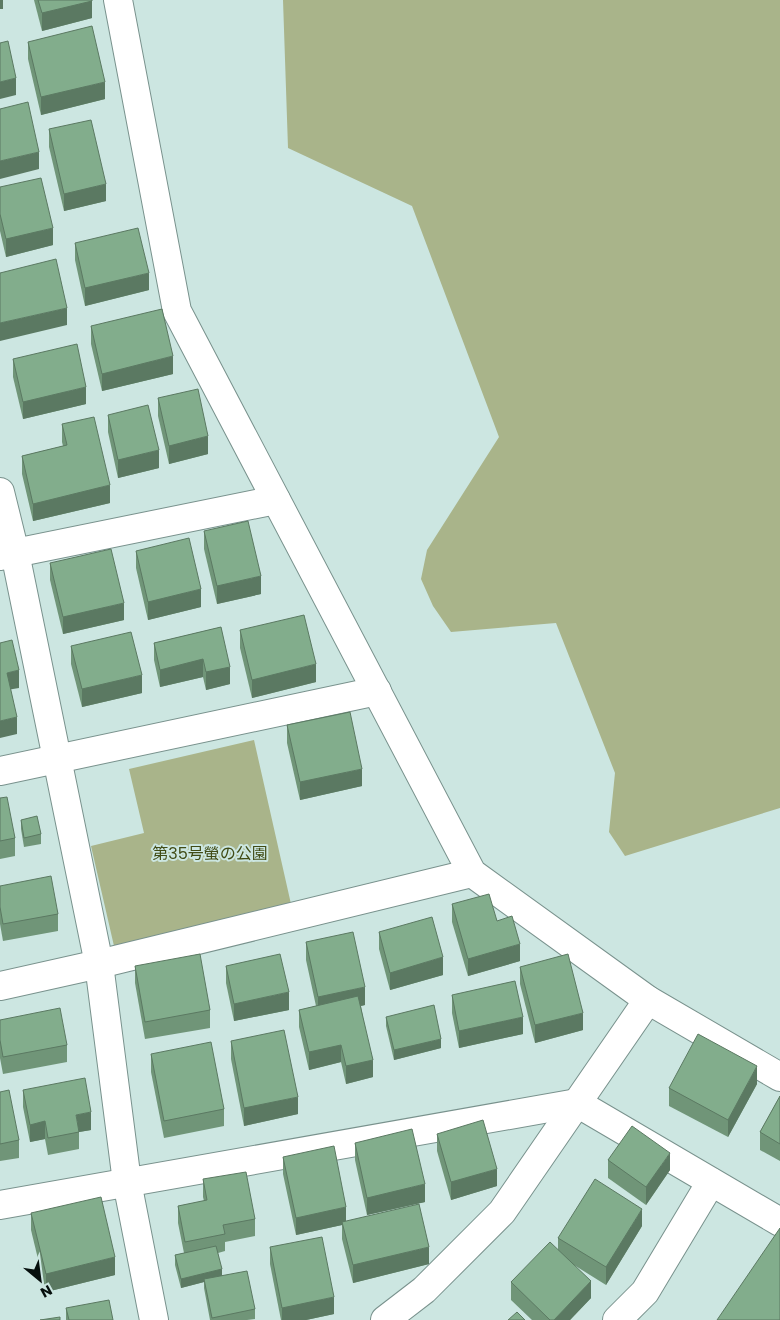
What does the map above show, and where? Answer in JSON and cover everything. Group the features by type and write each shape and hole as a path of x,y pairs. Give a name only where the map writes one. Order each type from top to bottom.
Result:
{"street":[{"path":"118,0 177,311 472,874 648,1000 780,1077"},
{"path":"0,492 8,555 57,759 99,964 127,1182 154,1320"},
{"path":"8,555 276,500"},
{"path":"0,771 377,691"},
{"path":"0,986 472,874"},
{"path":"385,1320 424,1290 502,1212 648,1000"},
{"path":"0,1205 577,1103 780,1222"},
{"path":"617,1320 645,1292 711,1182"}],"green space":[{"path":"283,0 780,0 780,808 625,856 609,832 615,773 556,623 451,632 433,606 421,579 427,550 499,437 412,206 288,148"},
{"name":"第35号螢の公園","path":"254,740 291,904 114,946 91,846 144,833 129,769"}],"building":[{"path":"38,0 92,0 92,1 42,13"},
{"path":"92,26 105,82 41,97 28,42"},
{"path":"8,41 16,78 0,82 0,43"},
{"path":"28,102 39,152 0,161 0,109"},
{"path":"91,120 106,184 64,194 49,129"},
{"path":"41,178 53,228 6,239 0,214 0,187"},
{"path":"138,228 149,273 85,288 75,243"},
{"path":"56,259 67,308 0,323 0,273"},
{"path":"162,309 173,356 102,374 91,326"},
{"path":"77,344 86,387 23,402 13,359"},
{"path":"198,389 208,436 169,446 158,398"},
{"path":"148,405 159,450 118,460 108,415"},
{"path":"94,417 110,485 33,504 22,456 67,445 62,424"},
{"path":"248,521 261,576 217,586 204,531"},
{"path":"189,538 201,589 148,602 136,551"},
{"path":"111,549 124,603 63,617 50,563"},
{"path":"304,615 316,664 252,680 240,630"},
{"path":"221,627 230,667 206,672 203,659 160,670 154,643"},
{"path":"131,632 142,675 82,689 71,646"},
{"path":"12,640 19,670 7,673 17,717 0,721 0,643"},
{"path":"350,712 362,769 300,782 287,725"},
{"path":"7,797 15,838 0,841 0,798"},
{"path":"37,816 41,834 24,838 21,820"},
{"path":"51,876 58,914 3,924 0,907 0,886"},
{"path":"489,894 497,921 512,916 520,944 468,959 452,904"},
{"path":"432,917 443,957 390,973 379,932"},
{"path":"353,932 365,987 318,997 306,942"},
{"path":"200,954 210,1010 145,1022 135,966"},
{"path":"280,954 289,992 234,1004 226,966"},
{"path":"568,954 583,1013 535,1025 520,967"},
{"path":"515,981 523,1017 459,1031 452,995"},
{"path":"358,996 373,1060 346,1066 341,1045 309,1052 299,1010"},
{"path":"434,1005 441,1039 394,1050 386,1017"},
{"path":"60,1008 67,1045 3,1057 0,1040 0,1020"},
{"path":"284,1030 298,1097 244,1108 231,1041"},
{"path":"698,1034 757,1066 728,1120 669,1088"},
{"path":"211,1042 224,1109 164,1121 151,1054"},
{"path":"85,1078 91,1112 76,1115 79,1132 48,1138 45,1121 30,1125 23,1090"},
{"path":"9,1090 19,1140 0,1144 0,1092"},
{"path":"780,1096 780,1144 760,1132"},
{"path":"483,1120 497,1169 451,1182 437,1134"},
{"path":"632,1126 670,1153 646,1187 608,1160"},
{"path":"412,1129 425,1184 367,1198 355,1143"},
{"path":"334,1146 346,1207 296,1218 283,1157"},
{"path":"246,1172 255,1219 223,1225 225,1234 185,1242 178,1206 207,1200 203,1179"},
{"path":"595,1179 642,1209 606,1267 558,1238"},
{"path":"101,1197 115,1257 46,1274 31,1213"},
{"path":"419,1204 429,1247 353,1265 342,1222"},
{"path":"780,1228 780,1320 717,1320"},
{"path":"322,1237 334,1297 282,1308 270,1247"},
{"path":"550,1242 591,1281 554,1320 550,1320 511,1282"},
{"path":"216,1246 222,1269 181,1279 175,1255"},
{"path":"247,1271 255,1309 212,1318 204,1279"},
{"path":"109,1300 113,1320 69,1320 66,1308"},
{"path":"517,1312 525,1320 508,1320"},
{"path":"60,1317 60,1320 40,1320"}]}
